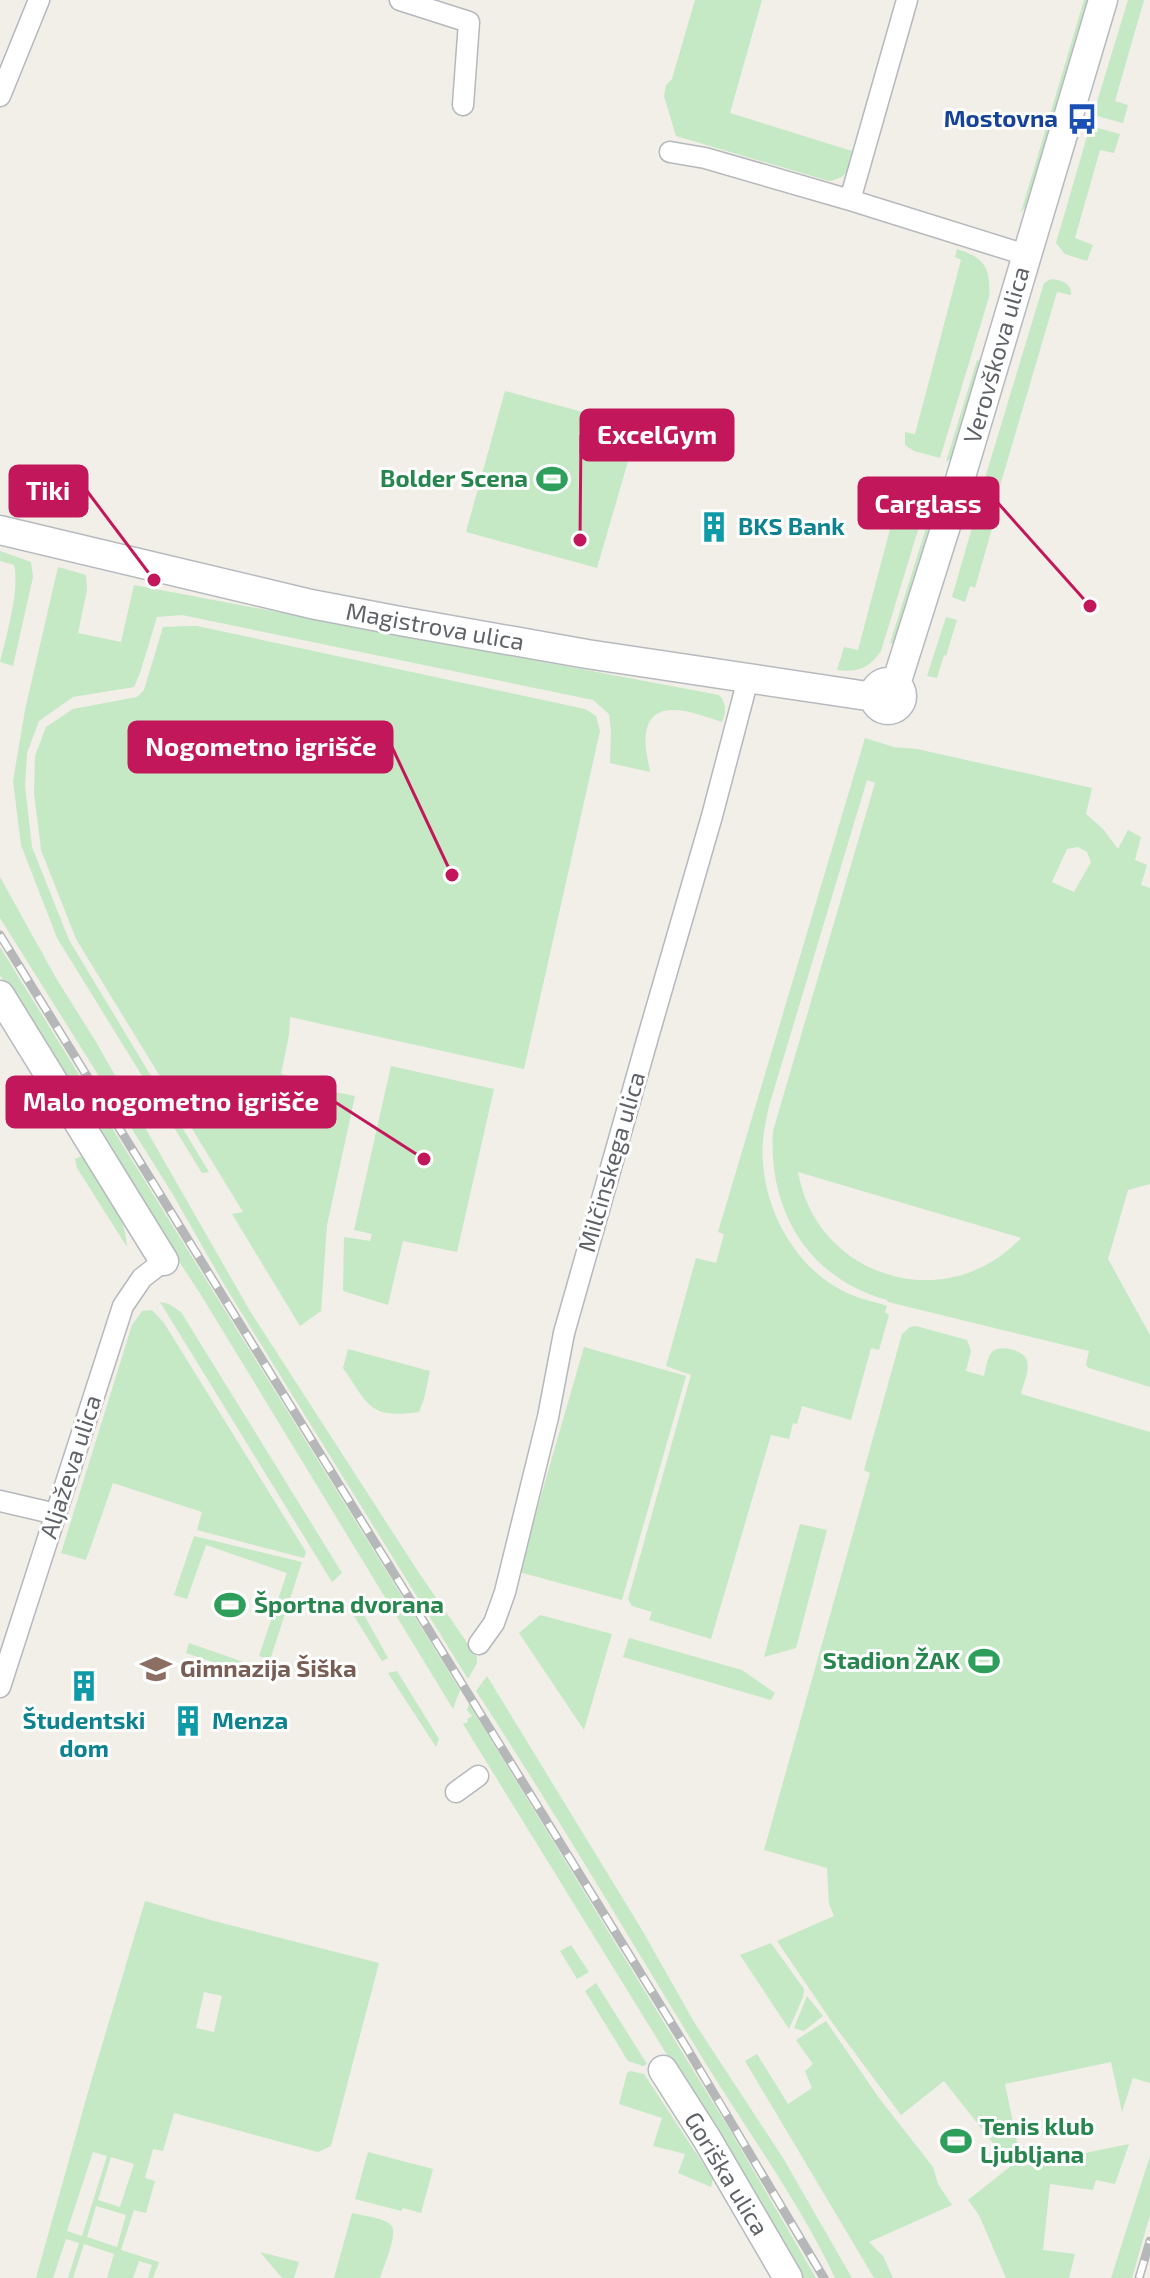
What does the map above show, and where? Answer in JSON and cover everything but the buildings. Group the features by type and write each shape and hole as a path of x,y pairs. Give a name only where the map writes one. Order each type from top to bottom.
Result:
{"street":[{"path":"0,96 39,0"},
{"path":"400,0 469,22 463,105"},
{"path":"850,200 907,0"},
{"name":"Verovškova ulica","path":"885,690 951,510 1103,0"},
{"name":"Verovškova ulica","path":"670,152 705,158 1026,255"},
{"name":"Magistrova ulica","path":"0,530 311,604 587,654 748,679 885,690"},
{"name":"Milčinskega ulica","path":"479,1644 494,1623 505,1592 548,1417 564,1333 712,816 748,679"},
{"path":"0,995 164,1261"},
{"name":"Aljaževa ulica","path":"0,1687 123,1306 142,1278 164,1261"},
{"path":"0,1501 56,1514"},
{"path":"456,1792 478,1776"},
{"name":"Goriška ulica","path":"663,2070 788,2278"}],"green space":[{"path":"695,0 762,0 730,113 852,151 849,167 844,174 829,181 676,136 664,96"},
{"path":"1084,0 1090,0 1028,204 1021,212"},
{"path":"1128,0 1144,0 1115,101 1128,105 1123,123 1093,115"},
{"path":"1090,126 1120,134 1114,153 1100,150 1075,238 1093,245 1087,261 1065,254 1056,243"},
{"path":"957,249 974,256 984,266 989,279 989,297 940,458 914,451 905,445 905,432 915,434 961,260 955,257"},
{"path":"1051,279 1068,285 1071,295 1057,292 1000,486 985,478 1044,283"},
{"path":"977,360 983,362 953,457 946,462"},
{"name":"Bolder Scena","path":"505,391 638,427 597,568 466,532"},
{"path":"902,484 930,491 881,651 862,668 837,670 844,647 858,650"},
{"path":"937,493 938,499 894,644 890,643"},
{"path":"986,505 997,508 997,511 975,588 970,586 965,602 952,597 978,507"},
{"path":"0,551 31,562 33,577 13,666 0,662 12,614 15,575 14,565 0,561"},
{"path":"58,567 86,575 87,590 78,633 121,642 134,585 719,695 725,704 724,715 722,722 678,710 657,714 650,721 646,733 650,772 610,763 609,714 593,700 182,615 157,617 134,687 73,697 39,721 27,753 25,786 32,847 69,940 209,1172 202,1173 57,938 21,845 13,781 25,710"},
{"path":"946,617 957,620 946,656 937,678 927,676"},
{"path":"197,626 585,709 596,716 600,731 524,1069 290,1017 281,1074 290,1076 284,1110 291,1083 355,1096 327,1225 321,1311 300,1326 232,1214 243,1212 76,939 41,850 34,793 35,756 46,727 73,709 137,697 144,690 163,627"},
{"path":"865,738 894,747 917,749 1092,788 1086,814 1103,829 1118,849 1128,830 1141,837 1135,860 1147,865 1141,885 1150,888 1150,1184 1128,1190 1108,1259 1150,1335 1150,1387 1089,1368 1086,1365 1089,1351 888,1302 859,1290 835,1276 815,1258 798,1237 786,1214 773,1160 773,1131 875,783 867,780 769,1106 763,1155 771,1203 789,1241 802,1258 833,1285 856,1297 887,1306 885,1312 889,1315 879,1350 871,1348 851,1420 802,1406 789,1439 771,1435 711,1639 649,1620 652,1612 632,1606 628,1599 691,1375 666,1366 696,1258 716,1263 724,1234 718,1232","holes":["1078,847 1087,852 1091,862 1074,892 1052,882 1067,849","798,1172 1021,1238 991,1262 958,1276 923,1280 889,1275 857,1261 830,1239 810,1209"]},
{"path":"0,877 250,1311 419,1573 477,1657 468,1679 225,1286 172,1193 0,918"},
{"path":"0,947 460,1690 453,1709 201,1295 125,1179 0,975"},
{"path":"391,1066 494,1089 457,1252 403,1241 388,1305 343,1291 344,1237 370,1241 372,1234 354,1230"},
{"path":"84,1155 117,1210 127,1247 77,1168 75,1159"},
{"path":"160,1302 181,1312 342,1573 332,1582"},
{"path":"152,1310 164,1323 306,1552 304,1558 197,1530 202,1512 113,1483 86,1560 61,1553 132,1325 142,1311"},
{"name":"Stadion ŽAK","path":"916,1326 967,1340 971,1351 966,1371 984,1376 993,1351 1002,1348 1013,1350 1025,1357 1028,1365 1021,1394 1150,1432 1150,2083 1133,2078 1122,2112 1111,2062 1005,2084 1022,2166 1129,2144 1115,2184 1096,2180 1093,2190 1050,2184 1043,2250 1075,2254 1069,2278 1006,2278 979,2215 968,2200 1011,2166 944,2081 901,2115 777,1941 834,1916 829,1904 827,1868 764,1850 870,1473 864,1470 902,1334"},
{"path":"584,1347 686,1376 622,1600 519,1572"},
{"path":"348,1349 430,1371 419,1412 402,1414 379,1411 365,1400 343,1368"},
{"path":"800,1524 827,1530 796,1648 764,1657"},
{"path":"194,1536 302,1562 270,1660 259,1656 287,1573 206,1545 187,1599 174,1595"},
{"path":"362,1611 388,1658 382,1661 354,1616"},
{"path":"540,1615 612,1634 584,1730 519,1633"},
{"path":"629,1638 742,1670 775,1693 771,1700 623,1657"},
{"path":"189,1643 255,1666 268,1667 251,1675 186,1653"},
{"path":"397,1671 439,1739 436,1747 388,1673"},
{"path":"487,1676 642,1930 694,2022 783,2158 852,2278 835,2278 789,2194 476,1691"},
{"path":"469,1704 731,2132 816,2278 802,2278 463,1724 472,1716 467,1710"},
{"path":"145,1901 379,1963 331,2146 318,2152 174,2113 163,2151 153,2149 145,2178 155,2181 146,2213 134,2210 121,2250 159,2262 153,2278 148,2278 152,2265 139,2261 133,2278 107,2278 114,2254 84,2244 73,2278 68,2278 79,2243 66,2239 53,2278 36,2278","holes":["204,1992 222,1996 214,2032 196,2028","93,2152 107,2156 82,2236 67,2231","111,2157 134,2164 120,2207 98,2200","96,2206 126,2215 117,2247 87,2237"]},
{"path":"771,1943 804,1989 789,2029 740,1955"},
{"path":"571,1945 589,1972 577,1979 560,1951"},
{"path":"596,1983 647,2064 643,2066 628,2061 585,1991"},
{"path":"807,1996 823,2016 804,2031 794,2028"},
{"path":"826,2021 879,2098 933,2167 938,2184 952,2205 869,2242 883,2256 893,2278 874,2278 745,2061 757,2054 788,2104 812,2088 805,2071 813,2064 796,2040"},
{"path":"630,2071 644,2074 713,2179 711,2187 678,2173 685,2154 653,2146 662,2118 619,2104"},
{"path":"368,2152 433,2169 421,2213 355,2199"},
{"path":"1150,2156 1150,2215 1132,2278 1111,2278"},
{"path":"352,2213 382,2220 393,2228 380,2278 334,2278"},
{"path":"260,2252 299,2262 294,2278 282,2278"}],"railway":[{"path":"0,935 688,2050 824,2278"},
{"path":"1139,2278 1150,2241"}],"place":[{"name":"Mostovna","path":"1082,119"},
{"name":"Bolder Scena","path":"552,479"},
{"name":"BKS Bank","path":"714,527"},
{"name":"ExcelGym","path":"580,540"},
{"name":"Tiki","path":"154,580"},
{"name":"Carglass","path":"1090,606"},
{"name":"Nogometno igrišče","path":"452,875"},
{"name":"Malo nogometno igrišče","path":"424,1159"},
{"name":"Športna dvorana","path":"230,1605"},
{"name":"Stadion ŽAK","path":"984,1661"},
{"name":"Gimnazija Šiška","path":"156,1669"},
{"name":"Študentski dom","path":"84,1686"},
{"name":"Menza","path":"188,1721"},
{"name":"Tenis klub Ljubljana","path":"956,2141"}]}
